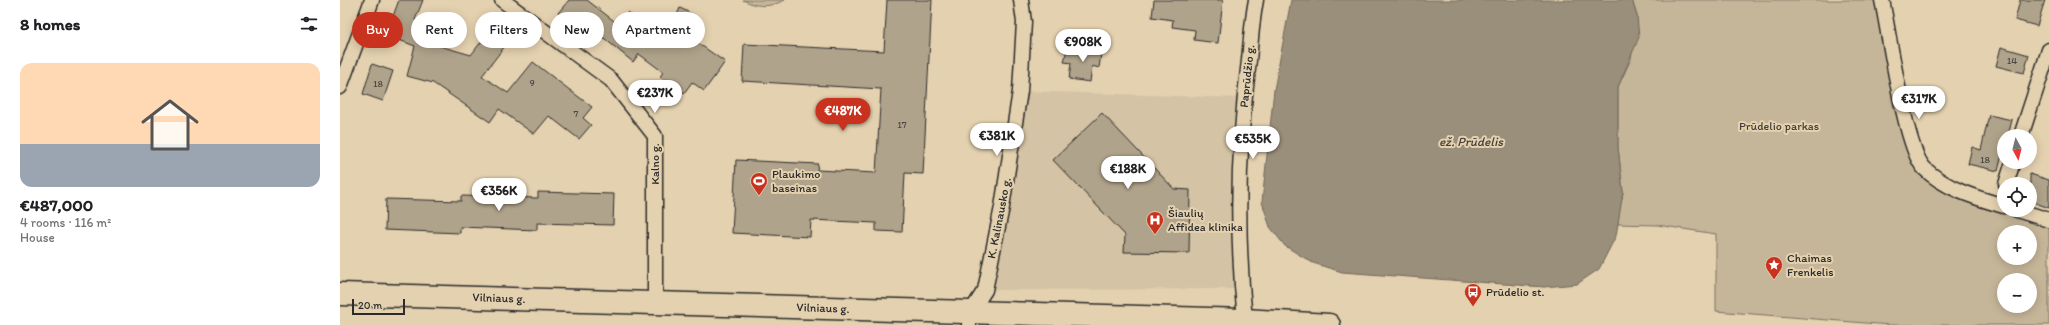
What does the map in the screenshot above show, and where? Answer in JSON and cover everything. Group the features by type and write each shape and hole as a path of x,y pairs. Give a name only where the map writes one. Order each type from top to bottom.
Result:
{"highway":[{"name":"Vilniaus g.","path":"340,294 655,303 969,319 1245,320 1329,325"}],"street":[{"path":"340,87 372,0"},
{"name":"Kalno g.","path":"502,0 611,80 655,136 655,303"},
{"name":"K. Kalinausko g.","path":"969,319 985,290 1002,207 1020,91 1024,22 1021,0"},
{"name":"Paprūdžio g.","path":"1245,320 1240,258 1239,186 1244,98 1256,0"},
{"path":"1882,0 1909,139 1924,168 1954,189 1997,203"},
{"path":"2023,129 2049,50"},
{"path":"2037,216 2049,220"}],"shaded area":[{"path":"1020,91 1244,98 1242,289 985,290"}],"green space":[{"path":"743,0 785,0 764,6 749,3"},
{"name":"Prūdelio parkas","path":"1632,0 1882,0 1924,168 1997,206 1997,217 2037,216 2049,220 2049,325 1890,325 1716,311 1716,234 1657,225 1617,224 1623,192 1618,147 1618,87 1631,59 1637,16"}],"water":[{"name":"ež. Prūdelis","path":"1291,0 1632,0 1637,16 1639,37 1618,87 1618,147 1623,192 1616,236 1599,269 1577,284 1544,287 1342,272 1313,263 1285,246 1270,227 1262,202 1274,90"}],"building":[{"path":"399,0 423,0 418,12 411,12 411,44 403,41 403,12 395,12"},
{"path":"569,0 587,0 602,12 559,12"},
{"path":"887,0 932,0 923,174 905,173 902,232 876,231 876,223 811,220 810,237 732,233 736,160 818,164 817,170 876,173 881,89 742,81 744,44 884,51"},
{"path":"1154,0 1223,0 1218,43 1194,40 1195,30 1172,27 1173,20 1152,17"},
{"path":"2020,0 2045,0 2037,26 2015,20"},
{"path":"680,8 688,12 678,12"},
{"path":"604,13 612,19 612,45 604,38"},
{"path":"1088,45 1102,47 1099,68 1092,66 1090,82 1069,79 1071,63 1064,62 1067,49 1087,52"},
{"path":"2001,47 2029,55 2024,73 1996,66"},
{"path":"414,48 447,48 471,55 476,48 503,48 482,76 508,93 533,62 592,107 583,118 591,125 579,139 549,116 534,134 499,109 490,122 433,83 407,76"},
{"path":"616,48 705,48 725,62 704,91 692,82 684,93 660,77 663,72 639,54 633,62"},
{"path":"372,64 393,71 383,101 363,94"},
{"path":"1102,113 1174,189 1190,190 1189,253 1124,252 1125,235 1053,160"},
{"path":"1989,115 2012,120 2010,129 1997,129 1998,171 1968,164 1972,147 1981,150"},
{"path":"2030,174 2049,180 2049,208 2037,204 2037,177 2030,177"},
{"path":"538,192 614,194 613,225 537,223 537,230 460,227 460,233 385,230 386,199 461,201 461,196 538,198"}],"place":[{"name":"Plaukimo baseinas","path":"759,196"},
{"name":"Šiaulių Affidea klinika","path":"1155,235"},
{"name":"Chaimas Frenkelis","path":"1774,280"},
{"name":"Prūdelio st.","path":"1473,307"}]}
